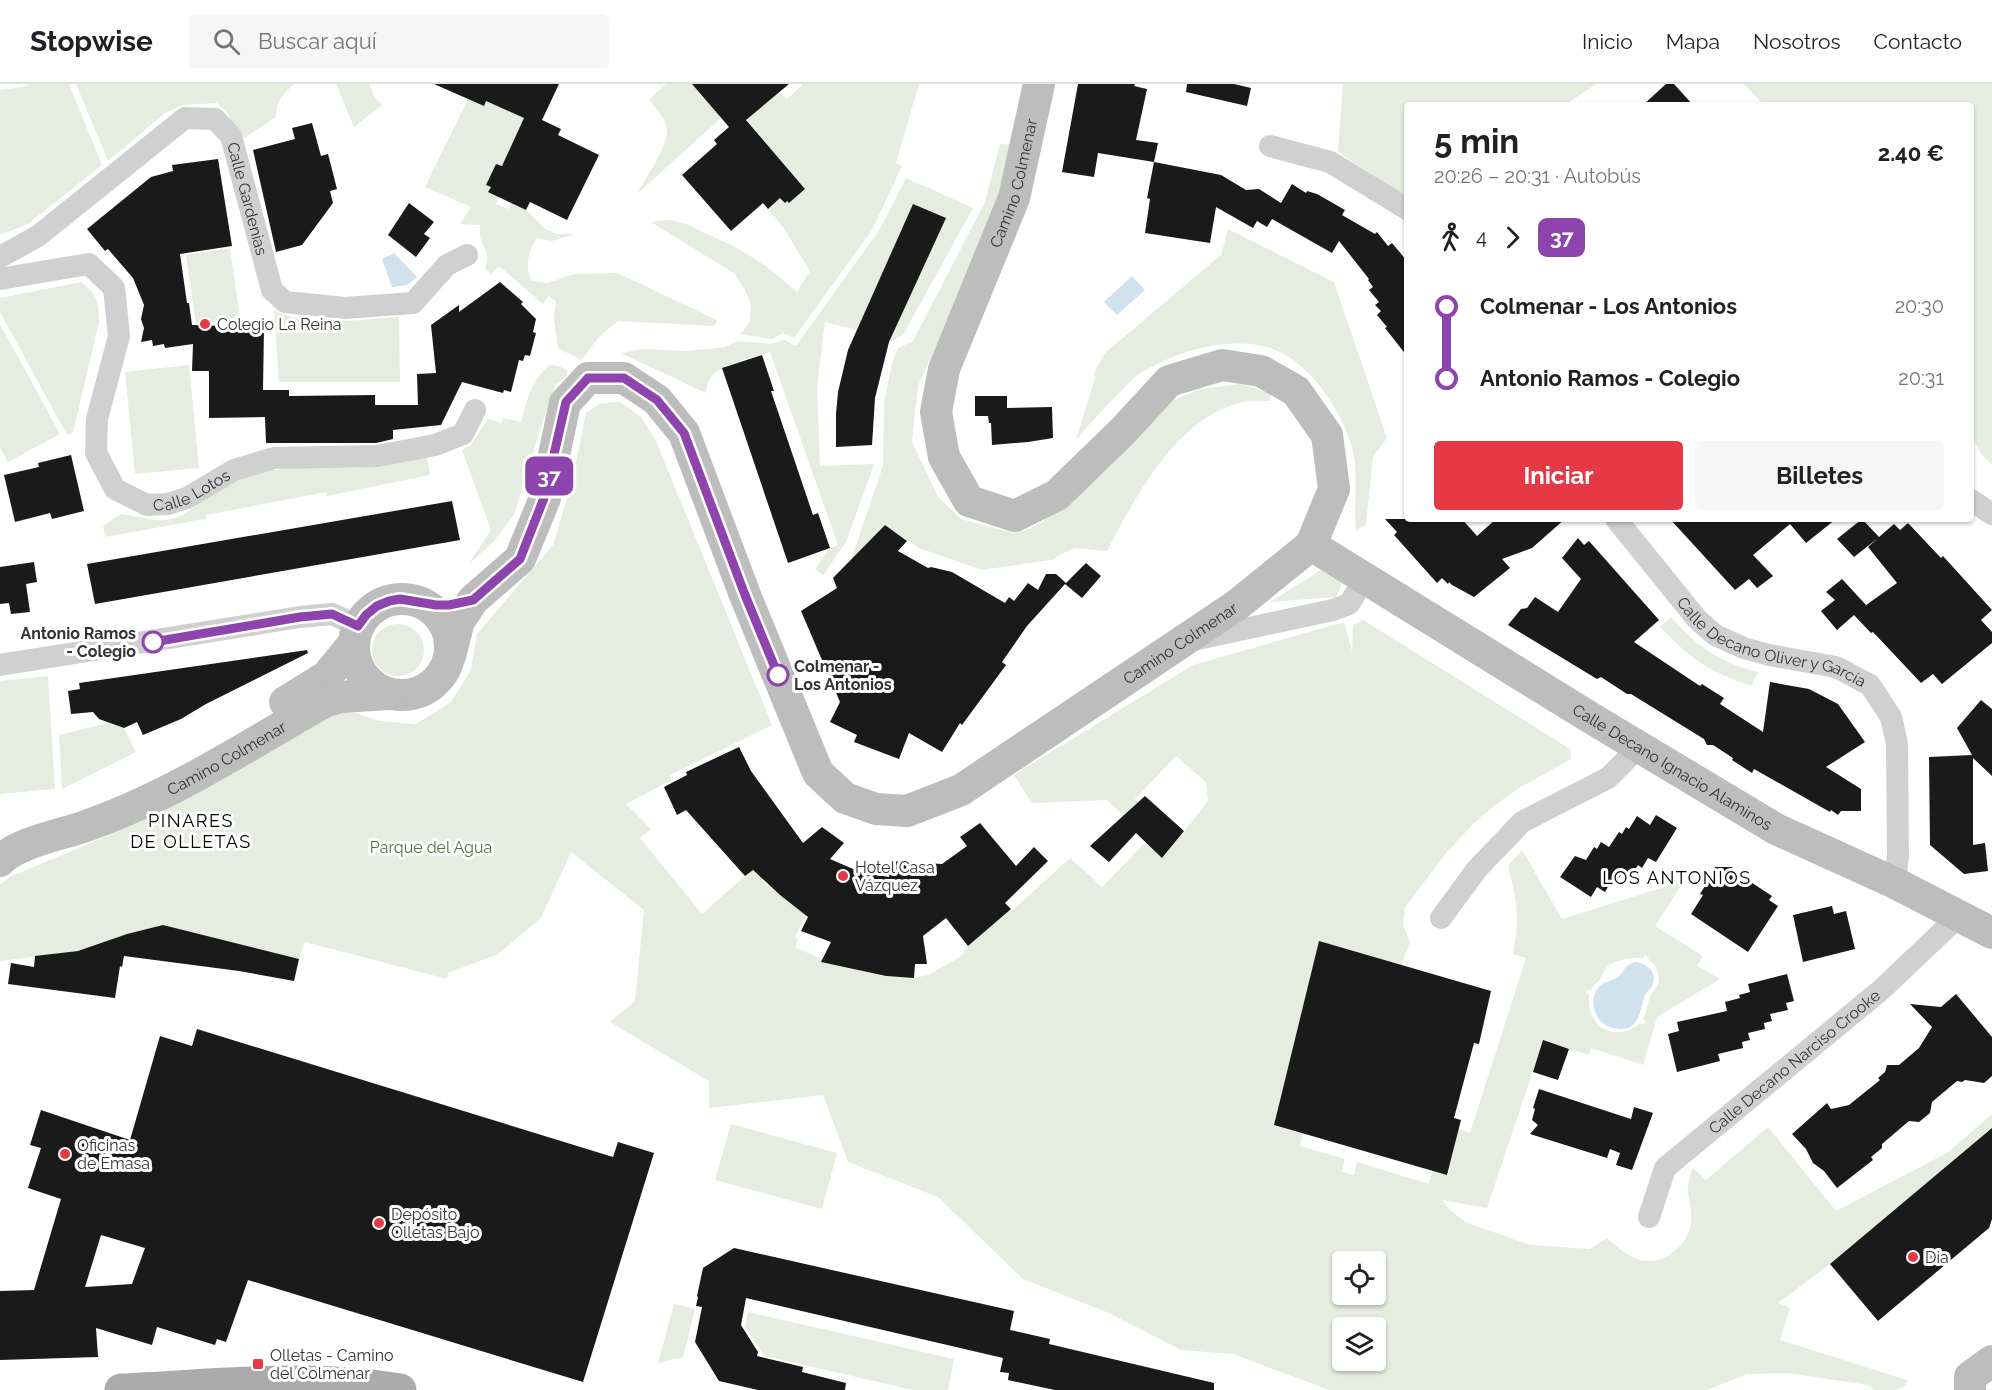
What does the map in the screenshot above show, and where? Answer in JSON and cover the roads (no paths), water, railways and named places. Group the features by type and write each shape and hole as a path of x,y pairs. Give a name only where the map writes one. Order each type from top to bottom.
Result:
{"main road":[{"name":"Camino Colmenar","path":"450,656 459,621 473,600 520,559 544,498 566,402 588,378 624,378 657,400 684,433 745,595 818,773 845,798 876,809 907,811 961,790 1237,605 1311,545 1334,489 1327,435 1296,391 1261,371 1222,365 1169,381 1057,495 1014,516 969,501 944,457 936,412 944,369 1014,198 1039,84"},
{"name":"Calle Decano Ignacio Alaminos","path":"1311,545 1776,829 1990,930"},
{"path":"411,600 433,610 442,620 448,631 450,656 442,674 428,688 415,694 401,696 388,694 373,686 362,675 355,659 356,635 366,615 377,606 389,601 411,600 449,605 473,600"},
{"name":"Camino Colmenar","path":"0,836 85,808 135,787 222,741 327,676 356,635"},
{"name":"Camino Colmenar","path":"0,861 25,846 97,822 168,791 324,702 340,697 388,694"},
{"path":"1970,1390 1970,1377 1992,1361"},
{"path":"121,1390 314,1383 377,1386 400,1390"}],"street":[{"name":"Calle Gardenias","path":"0,257 38,236 185,118 215,119 231,136 272,290 285,302 345,308 412,303 447,265 467,255"},
{"path":"1270,146 1330,162 1404,207"},
{"name":"Calle Lotos","path":"0,279 89,264 114,288 119,336 97,419 96,453 115,489 147,505 168,504 187,498 234,470 274,458 377,456 435,445 463,434 475,410"},
{"path":"1974,502 1992,514"},
{"name":"Calle Decano Oliver y García","path":"1618,522 1697,619 1715,635 1744,648 1769,655 1836,667 1870,685 1892,717 1898,744 1898,855 1895,884"},
{"path":"1183,642 1333,610 1349,604 1365,579"},
{"path":"0,665 332,614 356,635"},
{"path":"1441,918 1477,869 1522,822 1608,778 1639,747"},
{"name":"Calle Decano Narciso Crooke","path":"1649,1217 1665,1168 1881,990 1959,916"}],"water":[{"path":"394,253 417,277 407,285 392,287 382,259"},
{"path":"1132,276 1145,290 1117,315 1104,302"},
{"path":"1634,962 1647,966 1653,973 1652,986 1645,996 1639,1016 1632,1025 1621,1029 1607,1026 1595,1012 1595,994 1600,985 1618,977 1627,966"}],"place":[{"name":"Colegio La Reina","path":"205,324"},
{"name":"Antonio Ramos - Colegio","path":"153,642"},
{"name":"Colmenar - Los Antonios","path":"778,675"},
{"name":"Hotel Casa Vázquez","path":"843,876"},
{"name":"Oficinas de Emasa","path":"65,1154"},
{"name":"Depósito Olletas Bajo","path":"379,1223"},
{"name":"Dia","path":"1913,1257"},
{"name":"Olletas - Camino del Colmenar","path":"258,1364"}],"district":[{"name":"PINARES DE OLLETAS","path":"191,830"},
{"name":"LOS ANTONIOS","path":"1677,877"}],"park label":[{"name":"Parque del Agua","path":"431,847"}]}
